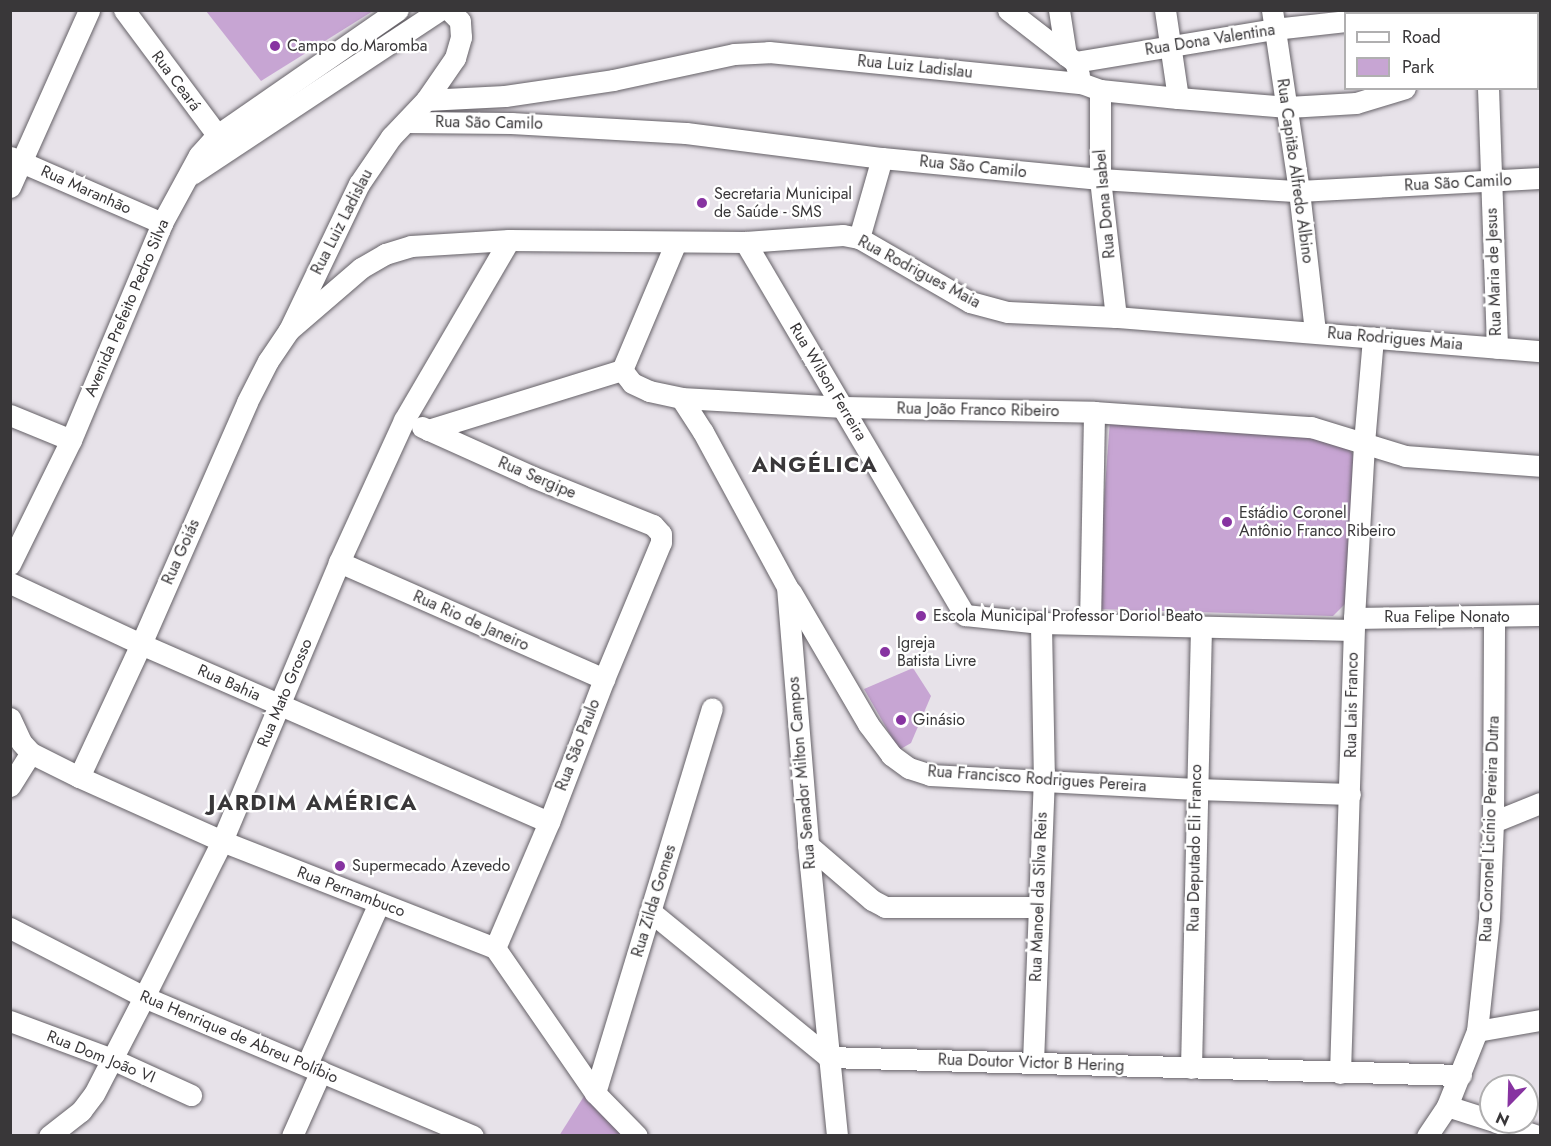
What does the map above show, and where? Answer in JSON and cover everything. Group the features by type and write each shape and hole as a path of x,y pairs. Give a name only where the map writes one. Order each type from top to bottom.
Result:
{"street":[{"path":"10,187 16,160 89,10"},
{"name":"Rua Ceará","path":"124,10 223,143"},
{"name":"Avenida Prefeito Pedro Silva","path":"223,143 398,10"},
{"name":"Avenida Prefeito Pedro Silva","path":"10,564 71,440 162,224 199,154 223,143 440,10"},
{"name":"Rua Luiz Ladislau","path":"289,330 359,184 391,137 426,100 455,58 461,37 460,21 457,14 449,10"},
{"path":"1008,10 1071,58"},
{"path":"1059,10 1071,58"},
{"path":"1165,10 1178,98"},
{"name":"Rua Dona Valentina","path":"1071,58 1170,45 1273,20 1344,21"},
{"name":"Rua Capitão Alfredo Albino","path":"1273,20 1288,107 1316,332"},
{"name":"Rua Luiz Ladislau","path":"426,100 505,96 613,80 734,54 769,52 1178,98 1288,107 1356,103 1398,90"},
{"name":"Rua Dona Isabel","path":"1071,58 1090,87 1116,317"},
{"name":"Rua Maria de Jesus","path":"1488,90 1497,348"},
{"name":"Rua São Camilo","path":"406,122 511,123 686,133 882,158 1100,179 1299,191 1540,178"},
{"path":"859,238 882,158"},
{"name":"Rua Maranhão","path":"16,160 162,224"},
{"name":"Rua Rodrigues Maia","path":"289,330 361,268 385,254 411,246 509,240 745,242 843,235 859,238 970,302 1008,312 1116,317 1540,351"},
{"name":"Rua Mato Grosso","path":"49,1136 81,1111 93,1094 144,997 222,841 339,562 404,420 509,240"},
{"path":"428,430 622,370 675,242"},
{"name":"Rua Wilson Ferreira","path":"745,242 965,615"},
{"name":"Rua Goiás","path":"79,777 141,644 247,402 268,361 289,330"},
{"name":"Rua Lais Franco","path":"1340,1073 1354,624 1364,443 1373,338"},
{"name":"Rua João Franco Ribeiro","path":"622,370 632,383 649,391 715,402 1094,412 1311,427 1405,456 1540,466"},
{"name":"Rua Senador Milton Campos","path":"681,398 703,432 787,586 808,845 837,1136"},
{"path":"703,432 715,402"},
{"path":"1090,623 1094,412"},
{"path":"10,415 71,440"},
{"name":"Rua Sergipe","path":"404,420 533,477 652,525 659,529 661,542"},
{"name":"Rua São Paulo","path":"495,948 549,822 661,542"},
{"name":"Rua Rio de Janeiro","path":"339,562 604,680"},
{"name":"Rua Bahia","path":"10,583 280,706 549,822"},
{"name":"Rua Francisco Rodrigues Pereira","path":"787,586 868,724 891,755 909,768 930,775 1044,782 1350,794"},
{"name":"Rua Felipe Nonato","path":"965,615 1041,623 1201,628 1354,624 1540,615"},
{"name":"Rua Coronel Licínio Pereira Dutra","path":"1427,1136 1447,1106 1477,1031 1490,918 1494,618"},
{"name":"Rua Manoel da Silva Reis","path":"1033,1062 1044,782 1041,623"},
{"name":"Rua Deputado Eli Franco","path":"1191,1068 1201,628"},
{"name":"Rua Zilda Gomes","path":"595,1093 712,708"},
{"path":"10,718 21,742 31,753 10,786"},
{"name":"Rua Pernambuco","path":"31,753 222,841 495,948"},
{"path":"1493,822 1540,803"},
{"path":"808,845 872,900 885,907 1038,907"},
{"path":"292,1136 314,1068 379,903"},
{"path":"651,912 828,1056"},
{"name":"Rua Henrique de Abreu Políbio","path":"10,928 144,997 314,1068 460,1133"},
{"path":"495,948 595,1093 637,1136"},
{"path":"1477,1031 1540,1020"},
{"name":"Rua Dom João VI","path":"10,1021 112,1059 191,1095"},
{"name":"Rua Doutor Victor B Hering","path":"828,1056 1461,1075"},
{"path":"1447,1106 1479,1116"}],"green space":[{"name":"Campo do Maromba","path":"206,11 373,11 261,81"},
{"name":"Estádio Coronel Antônio Franco Ribeiro","path":"1110,420 1338,437 1353,454 1348,601 1333,616 1096,609"},
{"name":"Ginásio","path":"913,668 931,696 911,743 899,750 864,689"},
{"path":"586,1093 629,1136 559,1136"}],"place":[{"name":"Campo do Maromba","path":"275,46"},
{"name":"Secretaria Municipal de Saúde - SMS","path":"702,203"},
{"name":"Estádio Coronel Antônio Franco Ribeiro","path":"1227,522"},
{"name":"Escola Municipal Professor Doriol Beato","path":"921,616"},
{"name":"Igreja Batista Livre","path":"885,652"},
{"name":"Ginásio","path":"901,720"},
{"name":"Supermecado Azevedo","path":"340,866"}],"district":[{"name":"ANGÉLICA","path":"815,465"},
{"name":"JARDIM AMÉRICA","path":"313,803"}]}
